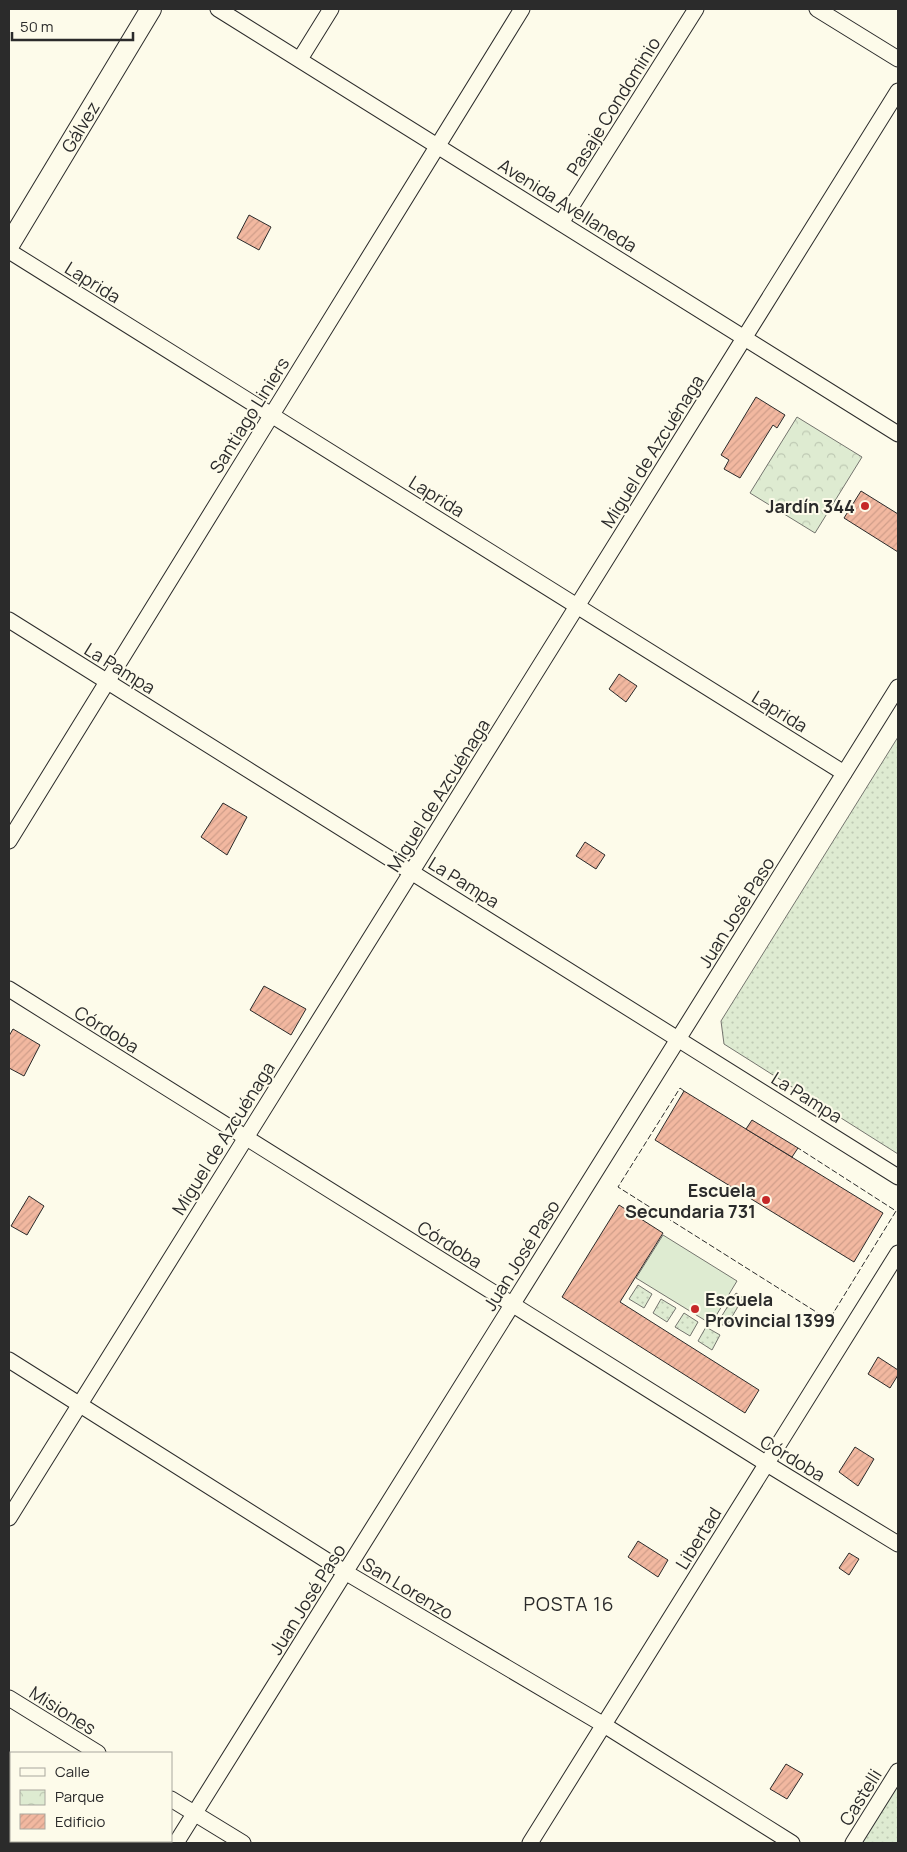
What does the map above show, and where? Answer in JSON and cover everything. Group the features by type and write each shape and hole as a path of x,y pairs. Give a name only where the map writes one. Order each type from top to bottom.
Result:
{"main road":[{"name":"Gálvez","path":"9,245 151,9"}],"street":[{"name":"Avenida Avellaneda","path":"218,9 898,434"},
{"path":"300,59 332,9"},
{"name":"Santiago Liniers","path":"9,841 522,9"},
{"name":"Pasaje Condominio","path":"561,223 696,9"},
{"path":"817,9 898,58"},
{"name":"Miguel de Azcuénaga","path":"9,1518 898,91"},
{"name":"Laprida","path":"9,251 844,773"},
{"name":"La Pampa","path":"9,620 679,1038 898,1177"},
{"name":"Juan José Paso","path":"176,1843 898,687"},
{"name":"Córdoba","path":"9,989 512,1305 898,1544"},
{"name":"Libertad","path":"530,1843 898,1253"},
{"name":"San Lorenzo","path":"9,1360 346,1572 604,1725 792,1843"},
{"name":"Misiones","path":"9,1698 96,1752"},
{"name":"Castelli","path":"853,1843 898,1771"},
{"path":"172,1800 243,1843"}],"green space":[{"path":"797,417 862,457 815,533 750,493"},
{"path":"898,737 898,1154 724,1044 721,1021"},
{"path":"663,1235 737,1281 711,1324 636,1278"},
{"path":"638,1285 652,1294 644,1308 629,1299"},
{"path":"736,1293 743,1298 726,1327 718,1322"},
{"path":"661,1299 676,1308 667,1322 653,1313"},
{"path":"684,1313 698,1322 690,1336 675,1327"},
{"path":"706,1327 720,1335 712,1350 698,1341"},
{"path":"898,1771 898,1843 853,1843"}],"building":[{"path":"249,215 271,227 259,250 237,238"},
{"path":"756,397 785,415 777,428 773,425 740,478 724,469 729,460 721,455"},
{"path":"861,491 898,514 898,552 844,518"},
{"path":"619,674 637,686 626,702 609,689"},
{"path":"223,803 247,817 227,855 201,837"},
{"path":"585,842 605,855 596,869 576,856"},
{"path":"264,986 306,1009 291,1035 250,1010"},
{"path":"13,1029 40,1045 24,1076 9,1068 9,1036"},
{"path":"684,1091 883,1213 854,1262 655,1140"},
{"path":"752,1120 798,1148 792,1157 746,1129"},
{"path":"29,1196 44,1206 27,1235 11,1226"},
{"path":"619,1205 663,1233 620,1302 759,1390 745,1413 562,1297"},
{"path":"878,1357 898,1370 898,1375 890,1388 868,1374"},
{"path":"855,1447 874,1459 858,1486 839,1472"},
{"path":"638,1541 668,1560 658,1577 628,1557"},
{"path":"849,1553 859,1559 849,1575 839,1568"},
{"path":"786,1764 803,1774 787,1799 770,1789"}],"fence":[{"path":"684,1091 680,1088 618,1187 829,1320 896,1211 798,1148"}],"place":[{"name":"Jardín 344","path":"865,506"},
{"name":"Escuela Secundaria 731","path":"766,1200"},
{"name":"Escuela Provincial 1399","path":"695,1309"}],"district":[{"name":"POSTA 16","path":"569,1604"}]}
